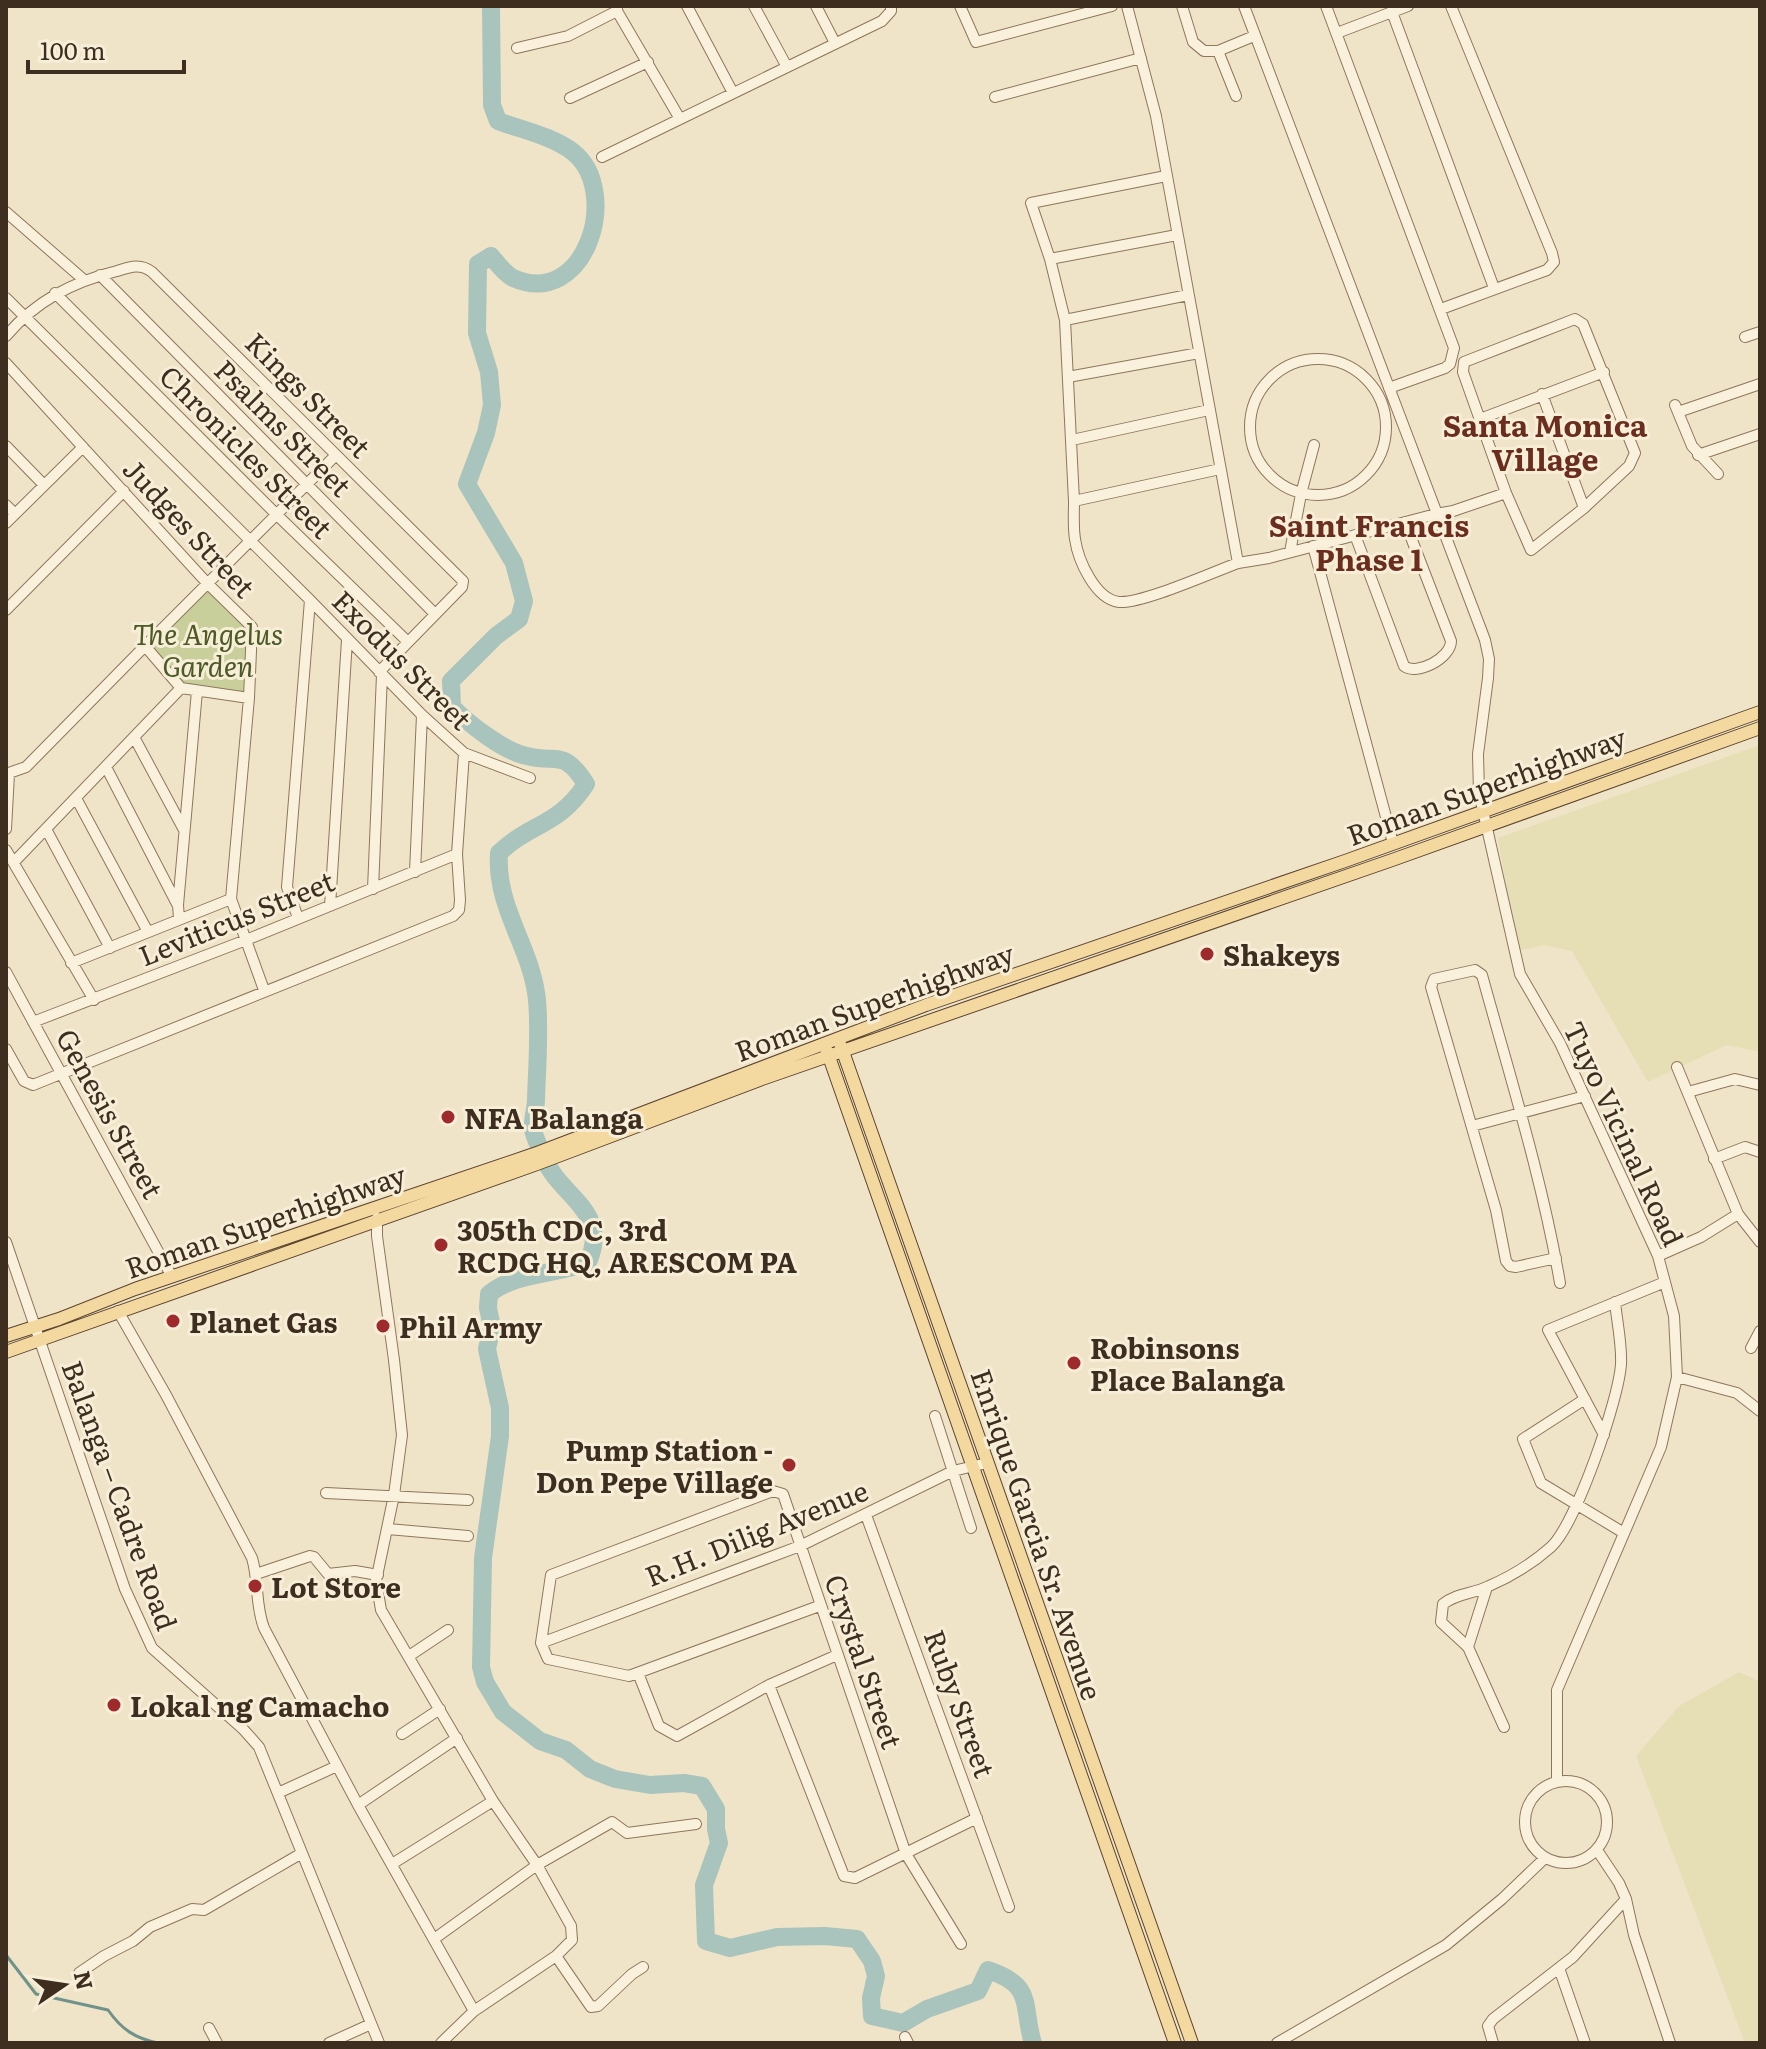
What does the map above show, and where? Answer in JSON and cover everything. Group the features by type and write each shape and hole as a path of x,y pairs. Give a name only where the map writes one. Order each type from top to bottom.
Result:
{"main road":[{"name":"Roman Superhighway","path":"840,1045 926,1005 1760,712"},
{"name":"Roman Superhighway","path":"6,1352 377,1218 840,1045 1487,826 1760,728"},
{"name":"Enrique Garcia Sr. Avenue","path":"840,1045 1192,2043"},
{"name":"Enrique Garcia Sr. Avenue","path":"827,1050 1175,2043"},
{"name":"Roman Superhighway","path":"6,1336 172,1277 535,1159"}],"street":[{"path":"687,6 733,93"},
{"path":"754,6 787,67"},
{"path":"816,6 835,43"},
{"path":"602,157 887,18 891,6"},
{"path":"960,6 976,42 1112,6"},
{"path":"1127,6 1156,116 1238,563"},
{"path":"1182,6 1195,46 1204,51 1218,51 1254,36"},
{"name":"Tuyo Vicinal Road","path":"1244,6 1485,640 1489,659 1478,754 1478,784 1520,974 1560,1043 1658,1256 1674,1316 1677,1377 1661,1447 1557,1690 1557,1781"},
{"path":"1326,6 1454,348 1450,364 1389,388"},
{"path":"1337,33 1408,6"},
{"path":"1441,309 1547,270 1554,262 1451,6"},
{"path":"517,48 568,36 617,8 680,119"},
{"path":"1392,12 1494,288"},
{"path":"1218,51 1236,96"},
{"path":"995,97 1141,58"},
{"path":"570,98 648,62"},
{"path":"1166,176 1031,203 1050,259 1065,320 1075,539 1084,567 1105,596 1117,602 1147,596 1238,563 1453,511 1506,493"},
{"path":"6,212 84,280"},
{"path":"1050,259 1177,235"},
{"name":"Kings Street","path":"6,336 24,316 55,293 84,280 136,266 146,267 152,272 463,581 462,587 407,641 380,674"},
{"name":"Psalms Street","path":"100,275 434,613"},
{"name":"Chronicles Street","path":"55,293 407,641"},
{"path":"1065,320 1188,295"},
{"name":"Exodus Street","path":"6,298 310,600 380,674 464,753 457,854 460,900 459,910 453,916 264,990 63,1075 28,1085 6,1049"},
{"path":"1575,319 1583,324 1635,453 1629,466 1584,508 1531,550 1506,493 1480,419 1463,372 1464,362 1575,319"},
{"path":"1745,337 1760,332"},
{"path":"1068,377 1199,353"},
{"path":"1310,358 1337,360 1359,371 1376,389 1386,414 1386,440 1376,465 1358,484 1332,495 1301,494 1278,483 1259,462 1250,435 1252,408 1265,383 1285,366 1310,358"},
{"name":"Judges Street","path":"6,363 207,583 252,627 249,698 231,899 264,990"},
{"path":"1480,419 1604,372"},
{"path":"1718,474 1698,455 1676,409 1760,384"},
{"path":"1542,394 1584,508"},
{"path":"1072,440 1209,410"},
{"path":"1698,455 1760,434"},
{"path":"1290,552 1314,445"},
{"path":"6,446 44,485"},
{"path":"6,523 83,447"},
{"path":"6,829 8,774 26,767 248,540 336,455"},
{"path":"1074,501 1220,469"},
{"path":"6,610 124,491"},
{"path":"6,505 15,514"},
{"path":"1355,535 1404,666 1408,670 1416,670 1448,653 1451,641 1405,522"},
{"path":"1313,546 1393,843"},
{"path":"298,918 287,887 310,600"},
{"path":"330,906 347,640"},
{"path":"145,646 181,688 249,698"},
{"path":"373,889 380,674"},
{"path":"15,861 181,688"},
{"path":"179,919 197,691"},
{"path":"415,872 422,715"},
{"path":"134,737 184,830"},
{"path":"464,753 530,778"},
{"path":"106,767 178,905"},
{"path":"76,798 148,932"},
{"path":"46,829 110,948"},
{"path":"6,850 94,1000"},
{"name":"Leviticus Street","path":"33,1022 457,854"},
{"path":"71,963 231,899"},
{"path":"1556,1258 1516,1267 1506,1261 1496,1210 1431,987 1434,979 1475,970 1482,975 1544,1197 1556,1258 1560,1283"},
{"name":"Genesis Street","path":"6,972 172,1277"},
{"path":"1677,1067 1738,1214 1760,1242"},
{"path":"1688,1092 1735,1079 1760,1085"},
{"path":"1472,1126 1585,1096"},
{"path":"1714,1159 1745,1147 1760,1152"},
{"path":"1658,1256 1701,1237 1738,1214"},
{"path":"377,1218 402,1435 378,1575 381,1610 493,1801 537,1865 573,1931 572,1940 556,1956 474,2011 441,2043"},
{"name":"Balanga – Cadre Road","path":"6,1242 125,1589 147,1640 152,1648 258,1744 379,2043"},
{"path":"1604,1435 1548,1330 1665,1282"},
{"path":"1504,1727 1468,1647 1441,1622 1443,1604 1453,1597 1487,1587 1553,1545 1576,1504 1604,1435 1621,1363 1615,1302"},
{"path":"118,1311 252,1558 258,1608 264,1628 358,1805 474,2011"},
{"path":"1751,1348 1760,1331"},
{"path":"1677,1377 1737,1393 1760,1411"},
{"path":"1585,1399 1523,1439 1541,1483 1624,1533"},
{"path":"935,1416 971,1528"},
{"name":"R.H. Dilig Avenue","path":"541,1643 800,1546 953,1471 987,1463"},
{"name":"Crystal Street","path":"541,1643 551,1575 773,1491 783,1494 906,1854 961,1944"},
{"path":"326,1493 468,1500"},
{"name":"Ruby Street","path":"866,1515 1009,1907"},
{"path":"388,1529 468,1536"},
{"path":"256,1574 310,1556 328,1574 355,1571 378,1575"},
{"path":"1468,1647 1487,1587"},
{"path":"541,1643 548,1659 624,1676 819,1606"},
{"path":"409,1656 448,1630"},
{"path":"638,1673 659,1726 677,1736 769,1685 837,1655"},
{"path":"769,1685 844,1876 849,1878 906,1854 977,1818"},
{"path":"402,1734 440,1709"},
{"path":"358,1805 457,1738"},
{"path":"278,1793 337,1766"},
{"path":"1570,1780 1583,1783 1594,1791 1607,1813 1608,1827 1597,1850 1578,1862 1567,1864 1545,1858 1529,1840 1525,1815 1536,1793 1557,1781 1570,1780"},
{"path":"392,1864 493,1801"},
{"path":"434,1939 537,1865 612,1822 627,1833 696,1824"},
{"path":"1597,1850 1626,1899 1634,1935 1670,2043"},
{"path":"79,1973 133,1941 150,1927 192,1909 204,1910 302,1853"},
{"path":"1277,2043 1446,1945 1502,1899 1545,1858"},
{"path":"1493,2043 1488,2026 1493,2019 1573,1957 1626,1899"},
{"path":"556,1956 591,2007 598,2006 643,1967"},
{"path":"1559,1968 1585,2043"},
{"path":"329,2043 371,2024"},
{"path":"209,2028 217,2043"}],"shaded area":[{"path":"1760,745 1760,1052 1727,1045 1648,1082 1572,951 1545,945 1517,951 1498,838"},
{"path":"1739,1672 1760,1682 1760,2043 1745,2043 1636,1756 1679,1706"}],"green space":[{"name":"The Angelus Garden","path":"210,586 251,628 247,696 184,686 149,650"}],"waterway":[{"path":"491,6 492,105 498,121 546,138 573,152 587,170 595,193 595,217 589,242 577,262 560,277 539,283 513,278 491,256 478,264 477,333 489,372 492,405 486,433 467,484 514,563 524,601 519,619 496,636 451,681 452,707 477,729 508,749 527,756 565,761 586,784 576,798 555,816 499,853 499,873 508,910 534,981 537,1000 534,1132 551,1172 588,1217 593,1230 593,1244 588,1262 524,1278 489,1294 492,1327 487,1349 500,1408 500,1436 483,1558 481,1667 485,1682 503,1712 540,1741 566,1750 590,1769 615,1779 650,1785 684,1783 702,1786 716,1809 719,1843 704,1885 706,1941 730,1948 777,1937 857,1939 872,1961 876,1976 871,1998 872,2016 903,2023 927,2009 978,1991 988,1970 1003,1976 1020,1990 1033,2043"},
{"path":"6,1955 36,1994 108,2010 130,2032 158,2043"}],"place":[{"name":"Shakeys","path":"1207,954"},
{"name":"NFA Balanga","path":"448,1117"},
{"name":"305th CDC, 3rd RCDG HQ, ARESCOM PA","path":"441,1245"},
{"name":"Planet Gas","path":"173,1321"},
{"name":"Phil Army","path":"383,1326"},
{"name":"Robinsons Place Balanga","path":"1074,1363"},
{"name":"Pump Station - Don Pepe Village","path":"789,1465"},
{"name":"Lot Store","path":"255,1586"},
{"name":"Lokal ng Camacho","path":"114,1705"}],"district":[{"name":"Santa Monica Village","path":"1545,441"},
{"name":"Saint Francis Phase 1","path":"1369,541"}]}
